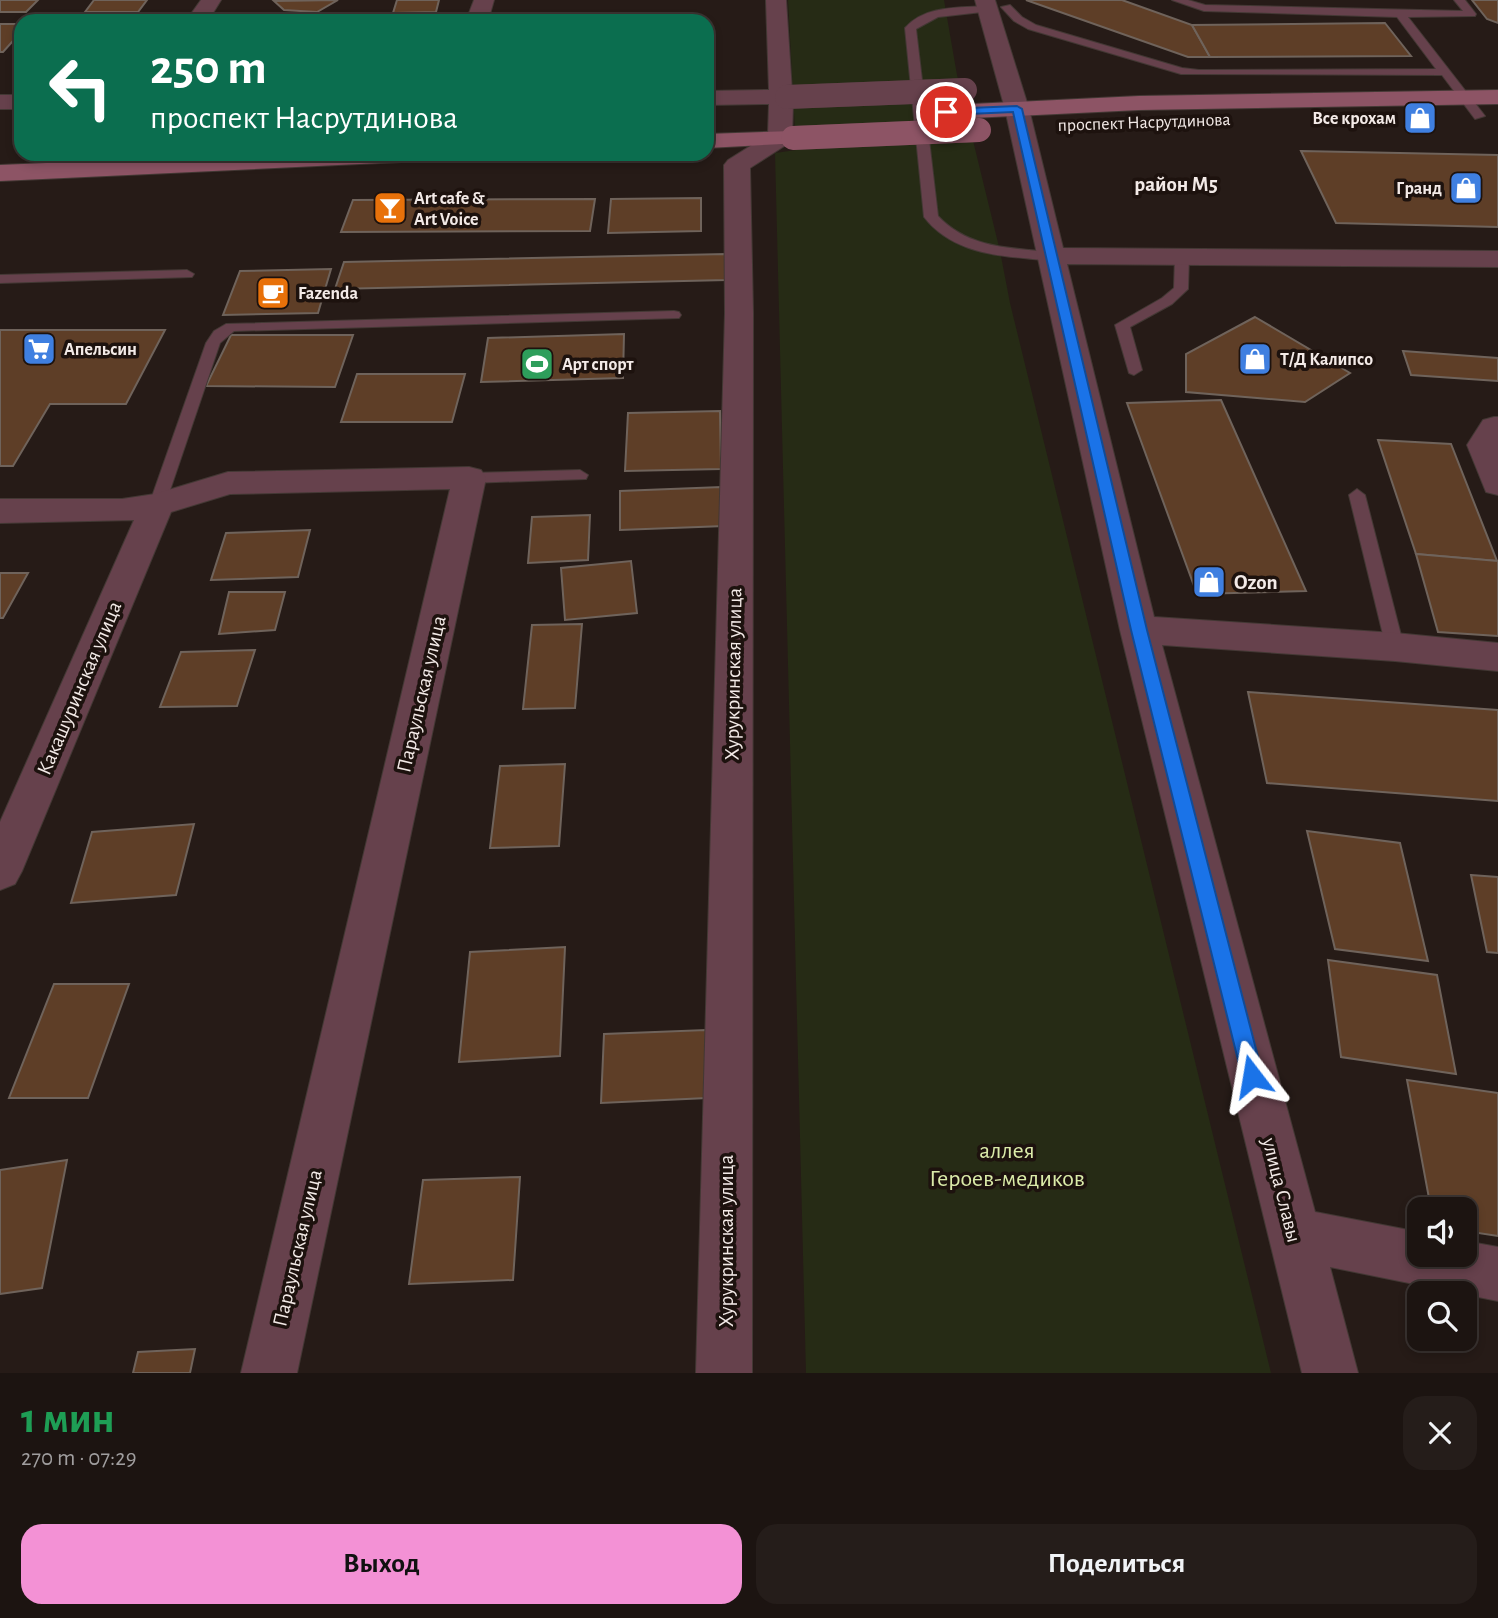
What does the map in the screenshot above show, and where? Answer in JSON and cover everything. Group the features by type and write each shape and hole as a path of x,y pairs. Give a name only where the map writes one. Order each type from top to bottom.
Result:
{"main road":[{"name":"проспект Насрутдинова","path":"714,123 1139,103 1498,97"},
{"name":"проспект Насрутдинова","path":"1016,108 1147,120 1488,116"},
{"name":"проспект Насрутдинова","path":"714,139 785,118"},
{"path":"0,173 267,161"}],"street":[{"path":"776,0 785,118"},
{"name":"улица Славы","path":"993,6 1139,630 1330,1373"},
{"path":"714,100 785,118 1016,108"},
{"name":"Хурукринская улица","path":"724,1373 739,313 737,165 785,118"},
{"path":"1051,256 1498,259"},
{"path":"1491,436 1498,484"},
{"path":"0,511 122,510 158,505 228,483 470,478"},
{"name":"Параульская улица","path":"269,1373 470,478"},
{"name":"Какашуринская улица","path":"0,871 17,793 158,505"},
{"path":"1139,630 1395,647 1498,657"},
{"path":"1293,1234 1498,1274"}],"lane":[{"path":"1177,0 1204,8 1471,14 1459,0"},
{"path":"1326,0 1334,11"},
{"path":"1051,256 1000,251 959,241 942,230 931,217 910,28 917,20 929,15 993,6 1031,26 1181,71 1446,72"},
{"path":"1400,14 1465,96 1488,116"},
{"path":"1134,370 1122,325 1167,301 1181,289 1182,257"},
{"path":"0,279 187,274"},
{"path":"158,505 213,343 219,334 232,327 674,315"},
{"path":"470,478 580,475"},
{"path":"1357,495 1395,647"}],"green space":[{"name":"аллея Героев-медиков","path":"788,0 944,0 957,75 1010,303 1271,1373 806,1373 775,153 796,150"}],"building":[{"path":"0,0 38,0 26,12 0,12"},
{"path":"94,0 147,0 138,12 85,12"},
{"path":"338,0 317,12 284,10 274,1"},
{"path":"397,0 439,0 436,12 393,13"},
{"path":"1026,0 1122,0 1192,25 1210,57 1188,57"},
{"path":"1472,0 1498,0 1498,23 1487,19"},
{"path":"1385,23 1411,56 1210,57 1192,25"},
{"path":"0,24 14,24 14,40 0,52"},
{"path":"1301,151 1498,155 1498,227 1336,223"},
{"path":"701,198 701,231 608,233 611,199"},
{"path":"595,199 590,231 341,232 353,200"},
{"path":"726,254 727,280 335,289 344,262"},
{"path":"331,269 318,313 223,315 240,271"},
{"path":"1255,317 1350,373 1305,402 1186,392 1186,354"},
{"path":"0,330 165,330 126,404 50,404 13,466 0,466"},
{"path":"624,334 623,378 481,382 488,338"},
{"path":"231,335 353,335 335,387 206,386"},
{"path":"1403,351 1498,358 1498,381 1411,375"},
{"path":"357,374 465,374 452,422 341,422"},
{"path":"1221,400 1306,591 1197,594 1127,403"},
{"path":"720,411 721,469 625,471 628,413"},
{"path":"1378,440 1451,444 1497,561 1416,554"},
{"path":"721,487 724,526 620,530 620,491"},
{"path":"590,515 588,560 528,563 532,517"},
{"path":"310,530 298,577 211,580 226,533"},
{"path":"1416,554 1498,561 1498,636 1438,632"},
{"path":"631,561 637,613 565,620 561,568"},
{"path":"0,573 28,573 3,618 0,618"},
{"path":"229,592 285,592 275,630 219,634"},
{"path":"582,624 575,708 523,709 532,625"},
{"path":"255,650 237,706 160,707 181,652"},
{"path":"1248,692 1498,710 1498,801 1267,783"},
{"path":"565,764 559,846 490,848 500,766"},
{"path":"194,824 176,895 71,903 92,832"},
{"path":"1307,831 1400,843 1428,961 1335,949"},
{"path":"1471,875 1498,877 1498,953 1487,952"},
{"path":"565,947 560,1056 459,1062 470,952"},
{"path":"1328,960 1437,975 1456,1074 1341,1057"},
{"path":"54,984 129,984 88,1098 9,1098"},
{"path":"706,1030 707,1098 601,1103 604,1034"},
{"path":"1407,1080 1498,1093 1498,1236 1477,1233 1477,1197 1429,1197"},
{"path":"67,1160 42,1288 0,1294 0,1170"},
{"path":"520,1177 513,1280 409,1284 423,1180"},
{"path":"195,1349 190,1373 133,1373 138,1352"}],"place":[{"name":"Все крохам","path":"1420,118"},
{"name":"Гранд","path":"1466,188"},
{"name":"Art cafe & Art Voice","path":"390,208"},
{"name":"Fazenda","path":"273,293"},
{"name":"Апельсин","path":"39,349"},
{"name":"Т/Д Калипсо","path":"1255,359"},
{"name":"Арт спорт","path":"537,364"},
{"name":"Ozon","path":"1209,582"}],"district":[{"name":"район М5","path":"1176,184"}],"route":[{"path":"946,112 1017,109 1139,630 1252,1076"}]}
